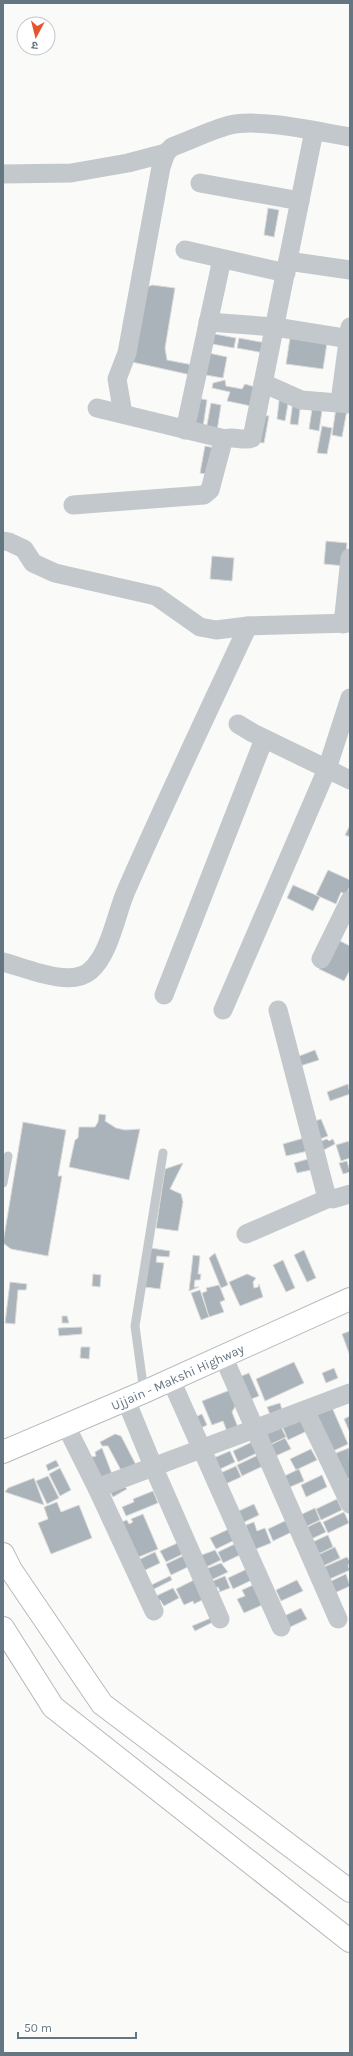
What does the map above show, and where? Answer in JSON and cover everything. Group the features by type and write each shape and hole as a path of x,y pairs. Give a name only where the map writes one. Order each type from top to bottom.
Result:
{"main road":[{"name":"Ujjain - Makshi Highway","path":"3,1452 172,1380 350,1299"},
{"path":"3,1554 11,1570 102,1704 350,1891"},
{"path":"3,1628 53,1707 350,1941"}],"street":[{"path":"123,414 117,379 126,353 161,167 166,153 172,147 230,125 245,123 264,124 350,137"},
{"path":"97,408 225,439 252,438 314,131"},
{"path":"3,174 71,173 128,163 166,153"},
{"path":"200,183 300,201"},
{"path":"185,250 222,259 287,267 350,270"},
{"path":"185,430 222,259"},
{"path":"208,322 349,335 346,399 301,400 264,383"},
{"path":"73,505 204,495 210,490 221,446 225,439"},
{"path":"3,541 9,542 24,549 33,563 55,573 156,596 200,627 216,630 248,626 347,624 350,558"},
{"path":"3,962 58,978 75,977 90,971 102,957 125,893 248,626"},
{"path":"223,1010 327,769 350,698"},
{"path":"238,724 264,739 350,780"},
{"path":"164,995 264,739"},
{"path":"321,959 350,900"},
{"path":"278,1010 326,1194 329,1198"},
{"path":"246,1234 329,1198 338,1199 350,1194"},
{"path":"223,1356 253,1429 338,1619"},
{"path":"172,1380 281,1627"},
{"path":"97,1488 350,1393"},
{"path":"135,1396 153,1466 220,1619"},
{"path":"305,1410 350,1504"},
{"path":"66,1426 97,1488 154,1611"}],"lane":[{"path":"135,1396 140,1367 135,1326 163,1153"},
{"path":"3,1183 8,1156"}],"building":[{"path":"268,208 279,210 274,237 264,235"},
{"path":"152,285 175,288 165,348 167,360 193,365 191,375 132,362 145,288"},
{"path":"209,333 236,338 234,348 207,343"},
{"path":"239,338 266,343 264,353 237,348"},
{"path":"290,338 327,343 323,369 286,364"},
{"path":"204,352 227,357 223,378 200,374"},
{"path":"225,380 226,386 242,389 245,384 255,387 251,406 227,401 230,392 212,388 213,383"},
{"path":"280,393 289,398 285,421 277,419"},
{"path":"197,398 207,400 203,427 192,425"},
{"path":"293,401 301,402 298,425 290,424"},
{"path":"313,402 323,404 319,431 309,429"},
{"path":"211,403 221,405 217,431 206,430"},
{"path":"336,408 347,410 342,437 332,435"},
{"path":"258,415 269,416 264,443 254,442"},
{"path":"322,426 332,428 327,454 317,453"},
{"path":"205,446 215,448 211,475 200,473"},
{"path":"326,541 347,543 345,566 324,564"},
{"path":"212,556 234,558 232,581 210,579"},
{"path":"350,825 350,837 345,835"},
{"path":"328,870 350,880 350,886 346,895 341,892 336,904 316,895"},
{"path":"293,885 320,897 313,911 287,898"},
{"path":"334,938 350,946 350,970 344,981 319,969"},
{"path":"315,1050 319,1060 297,1067 294,1058"},
{"path":"348,1084 350,1094 330,1101 327,1092"},
{"path":"99,1114 106,1115 105,1121 116,1128 125,1130 140,1129 129,1180 69,1167 75,1140 78,1138 79,1127 95,1127 98,1122"},
{"path":"321,1119 328,1136 317,1140 312,1122"},
{"path":"23,1122 66,1130 58,1176 62,1176 48,1256 11,1249 3,1243"},
{"path":"304,1138 308,1151 286,1156 283,1144"},
{"path":"327,1139 329,1141 333,1139 335,1144 318,1153 314,1144"},
{"path":"349,1141 350,1158 341,1161 336,1145"},
{"path":"308,1159 311,1170 297,1173 294,1163"},
{"path":"347,1161 350,1172 343,1174 339,1163"},
{"path":"183,1163 170,1189 181,1194 183,1202 178,1231 156,1228 165,1169"},
{"path":"151,1248 170,1251 169,1257 157,1256 156,1262 164,1263 160,1289 145,1287"},
{"path":"304,1250 316,1278 307,1282 294,1255"},
{"path":"215,1253 228,1285 221,1288 209,1258"},
{"path":"193,1255 200,1256 198,1274 201,1274 200,1280 195,1280 194,1287 199,1287 189,1291"},
{"path":"283,1260 295,1288 286,1292 273,1265"},
{"path":"93,1274 101,1275 100,1287 92,1286"},
{"path":"247,1274 256,1278 253,1282 254,1288 258,1287 259,1284 263,1297 240,1306 229,1282"},
{"path":"10,1282 27,1284 26,1290 18,1290 15,1324 5,1323"},
{"path":"219,1285 225,1300 220,1302 224,1312 209,1317 202,1293 207,1291 206,1288"},
{"path":"200,1290 209,1317 201,1320 191,1293"},
{"path":"62,1316 67,1316 69,1323 62,1323"},
{"path":"82,1327 82,1334 59,1336 58,1328"},
{"path":"350,1331 350,1356 342,1334"},
{"path":"81,1347 90,1347 89,1359 80,1358"},
{"path":"294,1362 304,1383 265,1401 256,1379"},
{"path":"334,1368 338,1378 326,1383 322,1373"},
{"path":"249,1373 259,1396 244,1402 234,1379"},
{"path":"230,1390 236,1405 232,1412 239,1430 228,1434 223,1421 212,1425 202,1401"},
{"path":"280,1403 283,1413 271,1417 267,1407"},
{"path":"330,1403 348,1444 329,1453 310,1412"},
{"path":"202,1414 207,1425 197,1430 195,1417"},
{"path":"350,1416 350,1433 344,1419"},
{"path":"304,1418 309,1430 288,1440 283,1428"},
{"path":"280,1425 286,1437 265,1447 259,1435"},
{"path":"115,1434 121,1436 136,1465 122,1472 108,1446 102,1446 100,1442"},
{"path":"285,1438 291,1449 269,1459 264,1448"},
{"path":"254,1441 259,1452 238,1462 233,1451"},
{"path":"102,1448 112,1474 94,1480 87,1458 96,1456 95,1452"},
{"path":"349,1448 350,1478 340,1482 336,1453"},
{"path":"311,1449 317,1460 296,1470 290,1459"},
{"path":"230,1451 235,1462 214,1472 209,1460"},
{"path":"258,1455 263,1466 242,1476 237,1465"},
{"path":"56,1460 59,1466 48,1471 46,1465"},
{"path":"236,1466 241,1477 221,1486 216,1475"},
{"path":"60,1468 71,1490 60,1496 49,1474"},
{"path":"299,1469 304,1481 283,1490 278,1479"},
{"path":"322,1475 327,1487 306,1497 301,1485"},
{"path":"48,1476 59,1498 47,1504 36,1481"},
{"path":"34,1478 44,1505 5,1492 8,1488"},
{"path":"122,1484 127,1489 113,1497 106,1485"},
{"path":"153,1491 158,1503 126,1516 122,1507 134,1502 133,1499"},
{"path":"337,1499 342,1510 321,1520 316,1509"},
{"path":"57,1502 61,1512 79,1505 92,1538 51,1554 38,1523 48,1519 44,1507"},
{"path":"254,1504 259,1515 238,1525 232,1514"},
{"path":"315,1508 320,1520 299,1530 294,1518"},
{"path":"344,1512 349,1523 328,1533 323,1522"},
{"path":"143,1514 158,1549 134,1559 116,1524 127,1520 129,1524 133,1522 131,1519"},
{"path":"289,1519 294,1531 273,1541 268,1529"},
{"path":"320,1521 326,1532 305,1542 299,1531"},
{"path":"254,1522 257,1531 265,1528 271,1543 251,1551 246,1525"},
{"path":"231,1528 237,1539 216,1549 210,1538"},
{"path":"328,1535 333,1547 312,1557 306,1545"},
{"path":"182,1541 187,1552 166,1562 160,1551"},
{"path":"239,1542 244,1553 223,1563 218,1552"},
{"path":"335,1547 340,1558 319,1568 313,1557"},
{"path":"215,1550 221,1560 200,1570 194,1558"},
{"path":"155,1552 160,1563 139,1573 134,1562"},
{"path":"187,1554 192,1565 171,1575 166,1564"},
{"path":"347,1557 350,1562 348,1566 350,1570 323,1582 317,1570"},
{"path":"221,1563 228,1572 207,1582 201,1571"},
{"path":"249,1568 254,1579 233,1589 228,1578"},
{"path":"346,1574 350,1586 330,1595 325,1584"},
{"path":"170,1576 172,1580 148,1592 145,1588"},
{"path":"225,1576 230,1588 214,1594 220,1591 218,1587 211,1589 208,1583"},
{"path":"198,1578 204,1599 194,1604 193,1601 184,1605 176,1589"},
{"path":"297,1580 303,1591 281,1601 276,1590"},
{"path":"253,1585 262,1605 244,1613 237,1599 245,1596 242,1590"},
{"path":"173,1588 179,1598 164,1606 160,1600 154,1603 152,1598"},
{"path":"301,1608 307,1619 286,1629 280,1618"},
{"path":"211,1618 213,1622 195,1631 192,1626"}]}
